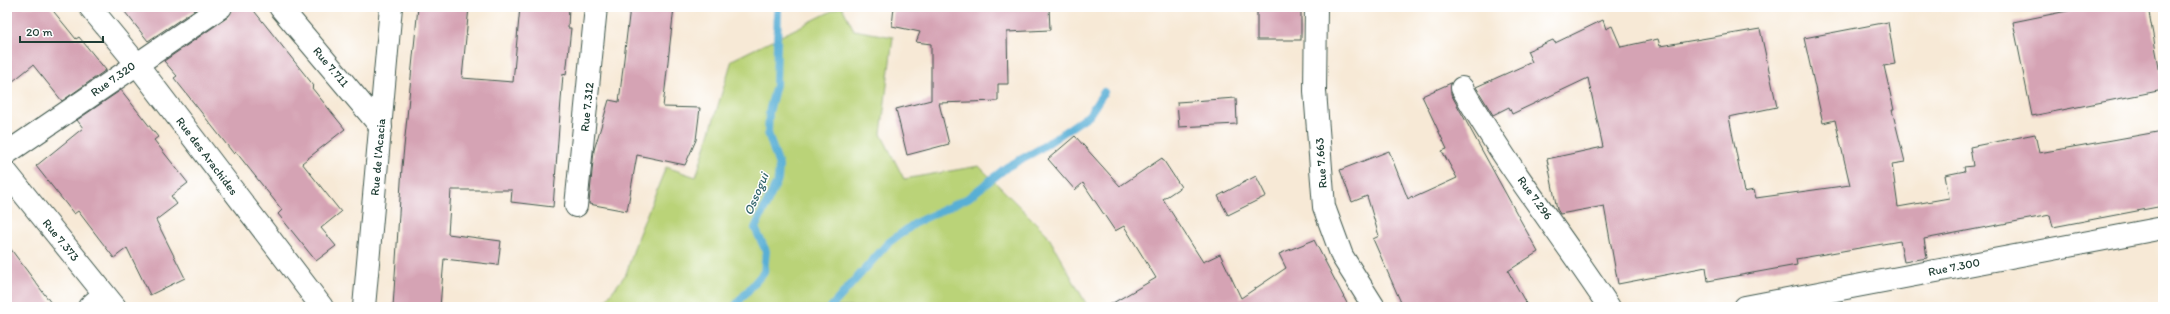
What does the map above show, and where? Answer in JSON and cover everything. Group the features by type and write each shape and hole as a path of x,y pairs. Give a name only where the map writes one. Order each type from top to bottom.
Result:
{"street":[{"name":"Rue des Arachides","path":"90,7 136,64 322,307"},
{"name":"Rue 7.320","path":"7,153 221,7"},
{"name":"Rue 7.711","path":"280,7 381,127"},
{"name":"Rue de l'Acacia","path":"364,307 381,127 390,7"},
{"name":"Rue 7.312","path":"576,206 596,7"},
{"name":"Rue 7.663","path":"1316,7 1315,91 1324,207 1342,256 1374,307"},
{"name":"Rue 7.296","path":"1462,88 1484,126 1569,246 1609,307"},
{"name":"Rue 7.373","path":"7,173 103,303"},
{"name":"Rue 7.300","path":"1746,307 2163,228"}],"green space":[{"path":"842,7 854,30 893,37 881,134 904,179 979,166 1047,234 1088,307 600,307 626,274 638,236 666,167 696,177 732,60"}],"building":[{"path":"7,7 50,7 76,39 79,37 106,70 62,101 33,65 7,86"},
{"path":"121,7 199,7 148,41"},
{"path":"233,7 251,7 314,86 312,88 345,129 302,163 341,212 321,228 336,246 316,261 278,214 282,210 236,152 234,154 174,78 177,76 164,61 228,17"},
{"path":"418,7 469,7 462,78 513,82 520,7 569,7 568,28 571,28 566,75 563,74 553,207 511,202 512,190 451,190 448,234 501,241 498,265 444,259 440,307 393,307 402,167"},
{"path":"630,7 674,7 663,107 700,108 696,140 685,165 637,155 627,211 589,204 594,150 609,100 619,102"},
{"path":"894,7 1049,7 1050,30 1007,32 1008,84 998,84 998,101 939,103 949,144 907,155 896,109 931,100 931,44 916,42 920,32 892,26"},
{"path":"1257,7 1301,7 1301,40 1257,40"},
{"path":"2087,7 2148,7 2163,90 2032,116 2013,22"},
{"path":"1603,20 1606,29 1612,26 1621,47 1658,39 1660,46 1760,29 1777,107 1729,117 1744,192 1754,190 1756,198 1850,185 1835,120 1823,123 1804,38 1888,22 1895,64 1884,66 1894,110 1892,110 1905,162 1892,164 1898,207 1949,198 1945,175 1965,171 1964,167 1973,166 1970,147 2035,134 2039,153 2163,131 2163,206 2053,227 2050,215 1924,239 1927,258 1904,262 1900,241 1796,259 1797,265 1708,281 1706,267 1618,284 1604,206 1560,214 1557,209 1547,159 1603,147 1588,78 1512,114 1509,107 1493,115 1476,87 1532,62 1527,51 1553,40 1555,43"},
{"path":"1451,83 1451,94 1538,252 1508,271 1528,307 1403,307 1373,239 1379,236 1367,196 1352,202 1340,170 1389,151 1408,199 1457,178 1442,151 1447,149 1422,96"},
{"path":"121,90 158,137 154,140 188,183 171,196 177,204 156,220 185,278 150,295 127,248 114,258 78,211 74,214 36,166 83,128 77,120"},
{"path":"1236,98 1237,124 1179,127 1177,102"},
{"path":"1075,136 1120,186 1162,158 1181,187 1163,199 1203,262 1220,254 1241,298 1286,268 1279,254 1314,240 1349,307 1106,307 1156,278 1124,226 1115,231 1083,183 1075,190 1048,159"},
{"path":"1256,176 1266,196 1228,215 1218,196"},
{"path":"7,244 54,307 7,307"}],"waterway":[{"name":"Ossogui","path":"734,307 764,272 766,251 755,228 778,180 779,166 768,133 769,112 776,85 778,7"},
{"path":"831,307 888,243 917,222 968,198 1007,167 1038,150 1089,115 1104,92"}]}
